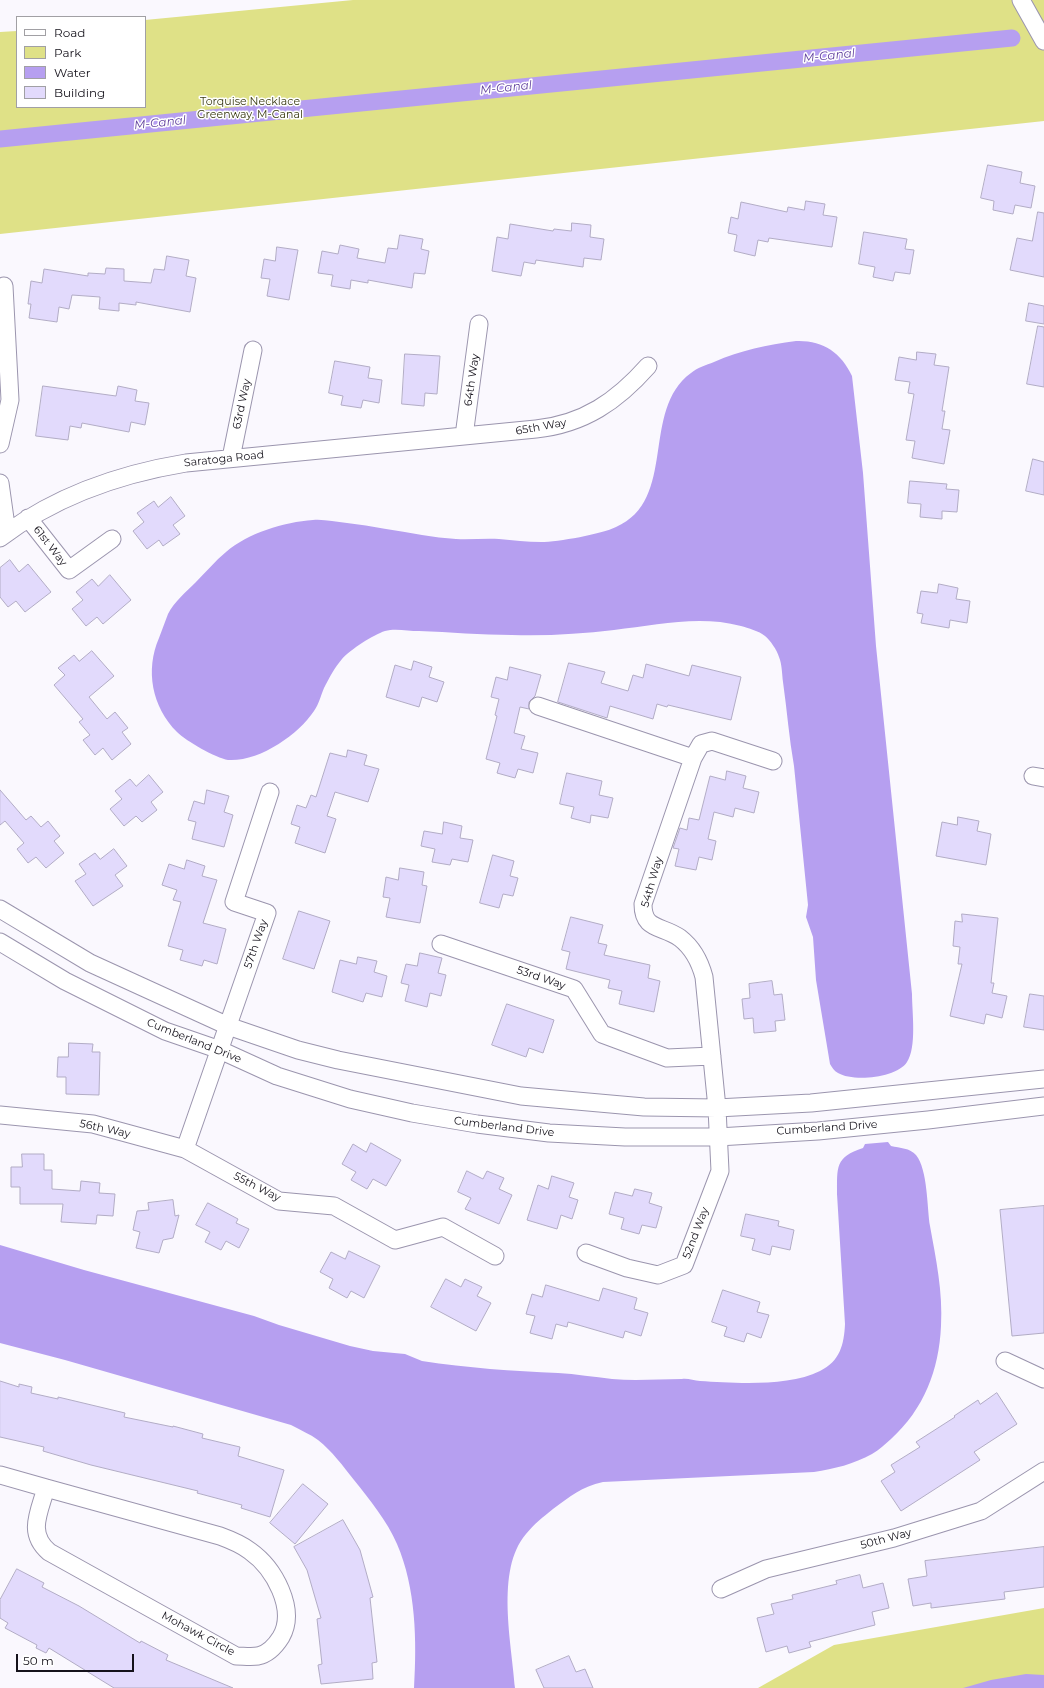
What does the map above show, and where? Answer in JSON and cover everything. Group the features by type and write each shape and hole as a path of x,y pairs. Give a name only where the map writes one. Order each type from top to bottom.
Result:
{"street":[{"path":"1021,0 1044,40"},
{"path":"0,444 10,400 4,286"},
{"name":"64th Way","path":"464,436 479,324"},
{"name":"63rd Way","path":"230,458 253,350"},
{"name":"65th Way","path":"464,436 546,428 570,422 592,413 613,400 632,384 648,366"},
{"name":"Saratoga Road","path":"3,535 28,518 75,494 116,479 158,468 230,458 464,436"},
{"path":"0,483 3,535"},
{"name":"61st Way","path":"28,518 69,570 112,539"},
{"path":"538,706 693,758"},
{"name":"54th Way","path":"718,1123 704,977 701,966 689,947 680,939 650,924 643,915 643,904 693,758 701,744 712,741 773,761"},
{"name":"57th Way","path":"220,1050 267,913 234,902 270,792"},
{"name":"Cumberland Drive","path":"0,909 90,963 228,1026 298,1050 345,1061 521,1096 644,1107 718,1123 833,1129 1044,1106"},
{"name":"Cumberland Drive","path":"0,942 65,981 165,1031 220,1050 277,1076 350,1099 412,1113 550,1134 625,1137 718,1123 785,1105 866,1098 1044,1078"},
{"name":"53rd Way","path":"441,944 574,989 602,1034 667,1058 712,1056"},
{"path":"185,1149 220,1050"},
{"name":"56th Way","path":"0,1115 93,1124 185,1149"},
{"name":"52nd Way","path":"586,1253 627,1268 658,1275 684,1265 720,1171 718,1123"},
{"name":"55th Way","path":"185,1149 279,1201 334,1206 394,1240 443,1227 495,1256"},
{"path":"1005,1362 1044,1379"},
{"name":"50th Way","path":"721,1589 766,1569 894,1538 981,1511 1044,1471"},
{"name":"Mohawk Circle","path":"0,1475 220,1536 231,1540 250,1551 267,1567 283,1597 286,1620 284,1632 278,1642 269,1651 258,1656 236,1656 49,1552 41,1545 36,1535 36,1524 46,1488"}],"green space":[{"name":"Torquise Necklace Greenway, M-Canal","path":"353,0 1044,0 1044,121 0,234 0,32 16,31 16,108 146,108 146,20"},
{"path":"1044,1608 1044,1688 758,1688 834,1645"}],"water":[{"path":"796,341 814,343 830,349 842,360 852,376 863,473 876,646 912,994 913,1039 910,1056 907,1062 894,1072 864,1078 845,1076 833,1069 830,1064 816,980 813,937 806,917 808,905 794,766 781,666 778,654 773,645 763,634 741,626 709,621 678,622 576,634 551,635 489,635 389,630 362,643 342,659 328,680 316,708 307,720 288,738 265,752 252,757 240,759 223,759 209,753 181,736 168,722 153,688 152,663 168,614 180,597 214,563 235,545 245,539 279,526 313,520 366,526 443,538 541,542 558,541 609,530 635,514 647,497 654,476 666,409 676,389 691,373 705,365 744,351"},
{"path":"888,1142 891,1146 911,1151 916,1155 920,1162 925,1179 930,1226 937,1263 941,1301 940,1342 933,1373 921,1402 903,1427 880,1449 865,1458 836,1468 814,1472 603,1482 588,1486 571,1496 553,1509 529,1530 517,1549 511,1567 508,1587 508,1608 515,1688 414,1688 415,1633 412,1597 408,1578 397,1544 383,1519 366,1495 333,1454 315,1438 291,1425 65,1360 0,1343 0,1245 84,1270 254,1316 350,1346 373,1351 405,1354 422,1361 507,1370 565,1373 621,1380 684,1379 698,1381 761,1383 793,1380 807,1376 827,1367 840,1352 842,1345 845,1324 837,1194 837,1177 840,1164 842,1159 847,1155 863,1148 865,1144"},
{"path":"1026,1674 1044,1675 1044,1688 963,1688 991,1680"}],"building":[{"path":"988,165 1022,172 1020,183 1035,186 1031,208 1015,205 1013,214 993,210 994,201 981,198"},
{"path":"806,201 825,204 823,215 837,217 832,247 769,238 768,242 758,240 755,256 734,251 737,235 728,233 731,217 738,219 741,202 787,212 788,207 804,210"},
{"path":"1038,212 1044,213 1044,277 1010,270 1017,238 1032,241"},
{"path":"572,223 591,225 590,237 604,239 601,260 584,258 583,267 536,260 535,264 524,262 521,276 492,271 497,237 508,239 510,224 553,231 554,229 571,231"},
{"path":"864,232 907,239 905,249 914,250 910,274 895,272 893,281 873,277 875,267 859,264"},
{"path":"400,235 423,239 421,249 429,251 425,274 414,273 412,288 368,280 368,283 351,280 350,289 331,286 333,275 318,273 322,251 338,254 340,245 359,249 357,258 385,263 388,248 397,249"},
{"path":"277,247 298,250 289,300 267,296 270,279 261,278 264,259 275,261"},
{"path":"167,256 189,260 186,276 196,278 190,312 136,302 136,305 119,303 119,311 99,309 100,297 72,295 69,309 59,307 57,322 29,318 31,304 28,304 31,281 42,283 44,269 88,276 88,273 105,274 106,268 124,269 124,281 151,283 154,269 164,270"},
{"path":"1029,303 1044,306 1044,324 1026,321"},
{"path":"1038,326 1044,327 1044,387 1027,384"},
{"path":"917,352 936,354 934,365 949,367 942,411 945,411 942,429 950,430 944,464 912,458 915,441 906,440 914,394 908,393 910,382 895,380 899,357 916,360"},
{"path":"405,354 440,356 437,394 425,393 424,406 402,404"},
{"path":"335,361 370,367 368,378 382,380 379,403 363,400 361,408 341,405 343,396 329,393"},
{"path":"43,386 116,396 118,386 137,390 135,401 149,403 145,425 131,422 129,432 82,423 81,428 70,426 68,440 36,436"},
{"path":"1033,459 1044,462 1044,495 1026,491"},
{"path":"910,481 947,484 946,489 959,490 957,512 942,511 942,519 920,517 921,504 908,503"},
{"path":"171,497 185,516 173,525 180,534 163,546 159,540 147,549 133,531 144,522 137,513 154,501 158,507"},
{"path":"10,560 19,572 28,564 51,592 25,612 16,601 8,607 0,597 0,568"},
{"path":"110,575 131,600 103,624 97,617 86,626 72,609 83,600 76,592 92,579 98,586"},
{"path":"939,584 958,588 956,599 970,601 967,623 950,620 949,628 921,623 923,614 917,613 921,591 937,593"},
{"path":"92,651 114,676 89,697 107,719 115,712 128,728 122,732 131,744 112,760 103,748 95,755 83,740 90,735 79,722 83,719 54,685 65,675 58,668 74,655 79,661"},
{"path":"414,661 432,667 429,677 444,682 437,702 422,697 419,707 386,697 395,665 411,670"},
{"path":"569,663 605,672 601,683 628,691 633,675 643,678 646,664 689,676 692,665 741,677 731,720 668,705 667,707 657,704 653,719 610,706 607,718 558,702"},
{"path":"510,667 541,675 535,696 529,702 529,709 520,707 514,733 525,736 521,749 538,753 533,773 518,769 515,778 497,773 500,763 486,759 497,716 495,715 499,699 491,697 496,677 507,680"},
{"path":"348,750 367,755 364,765 379,769 368,802 335,792 327,816 336,819 325,853 295,843 300,827 291,824 297,805 306,808 311,795 316,797 330,753 346,757"},
{"path":"727,771 746,776 743,788 759,792 754,813 735,808 733,817 714,812 708,839 716,841 712,860 699,857 696,870 675,866 679,849 673,848 680,828 687,830 689,818 699,820 710,776 725,780"},
{"path":"567,773 602,781 599,795 613,798 608,818 591,815 590,823 571,818 574,807 560,804"},
{"path":"149,775 163,792 151,802 157,810 142,822 136,816 124,826 110,809 122,799 115,791 130,779 136,786"},
{"path":"0,790 26,820 31,816 41,827 48,821 60,836 54,841 64,853 46,868 36,857 28,863 17,849 24,843 5,821 0,825"},
{"path":"207,790 229,796 224,812 233,815 224,847 192,839 196,822 188,820 194,801 204,804"},
{"path":"958,817 979,821 977,831 991,834 986,865 936,856 942,822 957,825"},
{"path":"444,822 462,826 460,838 473,840 468,862 452,859 450,865 432,862 435,849 421,846 424,831 442,834"},
{"path":"114,849 127,866 115,875 123,886 93,906 75,881 86,874 79,864 95,853 100,859"},
{"path":"493,855 514,861 510,876 518,878 513,896 503,894 499,908 480,903"},
{"path":"187,860 205,866 202,876 217,880 203,923 226,929 217,964 204,960 202,966 180,960 183,950 168,946 181,902 173,900 177,890 162,885 169,864 184,869"},
{"path":"400,868 424,872 422,885 427,886 420,923 386,917 390,898 383,897 386,877 398,880"},
{"path":"299,911 330,921 314,969 283,959"},
{"path":"962,914 998,918 991,983 994,983 992,993 1007,996 1002,1018 986,1014 984,1024 950,1016 962,964 958,964 960,947 953,946 955,921 962,922"},
{"path":"571,917 603,925 598,943 607,945 604,955 650,965 648,978 660,981 654,1012 619,1004 622,991 608,988 610,980 566,969 570,952 562,950"},
{"path":"420,953 442,958 438,973 446,975 441,996 430,993 427,1007 405,1001 409,985 401,983 406,964 417,966"},
{"path":"358,957 377,961 374,972 387,976 382,997 366,993 363,1002 332,992 340,960 356,964"},
{"path":"772,981 774,995 782,994 785,1020 775,1021 776,1031 754,1033 753,1018 744,1019 742,999 750,998 749,984"},
{"path":"1030,994 1044,996 1044,1030 1024,1027"},
{"path":"507,1004 554,1020 543,1053 529,1048 526,1057 492,1045"},
{"path":"69,1043 93,1044 92,1052 100,1052 99,1095 66,1094 66,1077 57,1077 58,1057 68,1057"},
{"path":"371,1143 401,1160 386,1186 373,1179 367,1189 351,1180 356,1172 342,1164 353,1144 366,1152"},
{"path":"22,1154 44,1154 44,1170 52,1170 52,1189 80,1191 81,1181 100,1183 99,1193 115,1194 113,1216 97,1215 96,1224 61,1222 63,1204 20,1204 20,1187 11,1187 11,1167 22,1167"},
{"path":"467,1171 483,1179 487,1171 504,1178 499,1189 512,1195 499,1224 465,1209 471,1198 458,1192"},
{"path":"552,1176 574,1183 569,1197 578,1200 572,1219 561,1215 557,1229 527,1220 538,1185 548,1189"},
{"path":"635,1189 652,1193 649,1203 662,1207 656,1228 642,1225 639,1234 621,1229 624,1218 609,1214 615,1192 632,1196"},
{"path":"173,1200 175,1216 179,1215 173,1238 163,1240 159,1253 136,1248 140,1232 133,1230 137,1211 149,1210 148,1203"},
{"path":"208,1203 238,1219 236,1223 249,1229 239,1248 226,1241 221,1250 205,1242 210,1232 196,1225"},
{"path":"1044,1206 1044,1333 1012,1336 1000,1210"},
{"path":"746,1214 779,1221 778,1226 794,1230 790,1250 772,1246 770,1255 752,1250 755,1239 741,1236"},
{"path":"349,1251 380,1266 364,1298 351,1291 347,1298 329,1288 333,1279 320,1272 331,1252 345,1259"},
{"path":"446,1279 461,1287 465,1279 482,1287 477,1296 491,1303 476,1331 431,1307"},
{"path":"546,1285 599,1301 603,1288 637,1298 634,1309 648,1313 641,1336 625,1331 623,1338 568,1322 567,1327 556,1324 552,1339 530,1333 535,1316 526,1314 532,1294 542,1297"},
{"path":"723,1290 760,1302 757,1312 769,1315 761,1338 747,1333 744,1342 724,1336 727,1327 712,1322"},
{"path":"0,1381 19,1387 19,1384 32,1387 31,1393 58,1399 58,1397 125,1413 124,1417 173,1426 203,1434 202,1438 240,1447 238,1456 284,1470 270,1517 241,1508 242,1505 197,1493 198,1491 91,1465 43,1451 44,1447 0,1437"},
{"path":"997,1393 1017,1424 974,1452 980,1460 901,1511 881,1481 895,1472 891,1465 920,1447 916,1442 955,1417 954,1416 978,1400 980,1404"},
{"path":"303,1484 328,1504 295,1544 270,1523"},
{"path":"343,1520 360,1550 373,1597 370,1598 377,1662 372,1663 373,1679 321,1684 318,1665 322,1664 317,1619 321,1618 307,1570 294,1547"},
{"path":"1044,1547 1044,1587 1004,1592 1005,1599 931,1608 931,1603 913,1606 908,1579 927,1576 925,1561"},
{"path":"17,1569 44,1583 42,1587 79,1606 140,1643 141,1641 168,1655 166,1660 233,1688 114,1688 49,1648 46,1653 36,1648 37,1645 5,1628 8,1623 0,1618 0,1600"},
{"path":"860,1575 863,1588 883,1583 889,1608 872,1612 875,1625 809,1642 811,1647 789,1653 787,1646 766,1652 757,1618 774,1614 771,1604 793,1599 792,1595 837,1584 836,1581"},
{"path":"569,1656 576,1672 585,1669 593,1688 544,1688 536,1670"}],"waterway":[{"name":"M-Canal","path":"0,139 1012,38"}]}
